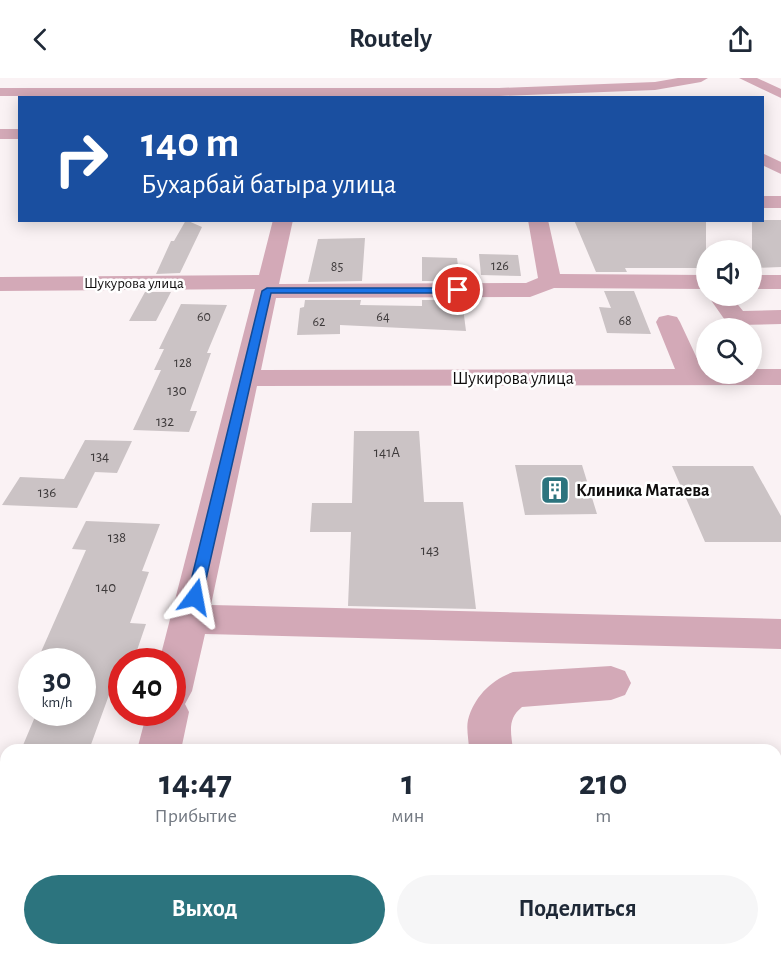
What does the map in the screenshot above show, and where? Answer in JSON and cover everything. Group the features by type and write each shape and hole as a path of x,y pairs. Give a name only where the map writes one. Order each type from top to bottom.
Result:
{"street":[{"path":"51,92 66,78"},
{"path":"142,92 152,78"},
{"path":"493,78 499,95"},
{"path":"610,78 631,87 642,96"},
{"path":"0,92 314,89 499,95 655,86 701,78"},
{"path":"746,78 779,92"},
{"path":"0,134 18,134"},
{"path":"764,158 781,154"},
{"path":"764,160 778,178"},
{"path":"764,202 781,202"},
{"path":"182,648 283,222"},
{"path":"538,222 550,281"},
{"name":"Шукурова улица","path":"0,284 530,290 550,281 696,282"},
{"path":"762,282 781,282"},
{"path":"727,306 736,318 781,317"},
{"path":"668,322 692,377"},
{"name":"Шукирова улица","path":"246,378 696,377"},
{"name":"Шукирова улица","path":"762,377 781,377"},
{"path":"756,384 781,398"},
{"path":"189,619 781,634"},
{"path":"491,744 489,721 499,701 513,690 611,683"},
{"path":"160,744 165,726"}],"building":[{"path":"781,220 781,267 762,268 762,240 752,240 752,222"},
{"path":"185,222 202,227 180,273 156,274 171,241 174,241"},
{"path":"575,222 706,222 706,240 696,240 696,268 625,268 627,272 596,272"},
{"path":"365,238 362,281 308,282 318,239"},
{"path":"479,254 518,255 521,276 481,275"},
{"path":"422,257 457,258 460,281 422,281"},
{"path":"604,291 634,291 651,334 607,333 599,307 611,308"},
{"path":"145,292 171,292 156,321 129,321"},
{"path":"305,300 361,300 360,305 422,306 422,300 462,300 466,331 340,325 340,334 297,335 300,308 304,307"},
{"path":"181,304 227,305 207,353 211,353 190,411 197,411 189,432 133,430 161,370 154,370 164,349 159,349"},
{"path":"354,431 419,431 424,502 463,502 476,609 348,606 351,532 310,532 312,503 352,503"},
{"path":"85,440 132,441 117,473 95,472 77,508 2,505 20,477 64,479"},
{"name":"Клиника Матаева","path":"515,465 582,465 597,514 525,515"},
{"path":"672,466 753,466 781,516 781,542 705,542"},
{"path":"86,521 160,524 142,571 149,572 130,623 146,624 138,648 108,648 108,698 91,744 24,744 31,726 96,726 96,648 43,648 86,550 72,549"}],"place":[{"name":"Клиника Матаева","path":"555,490"}],"route":[{"path":"195,597 267,291 458,290"}]}
